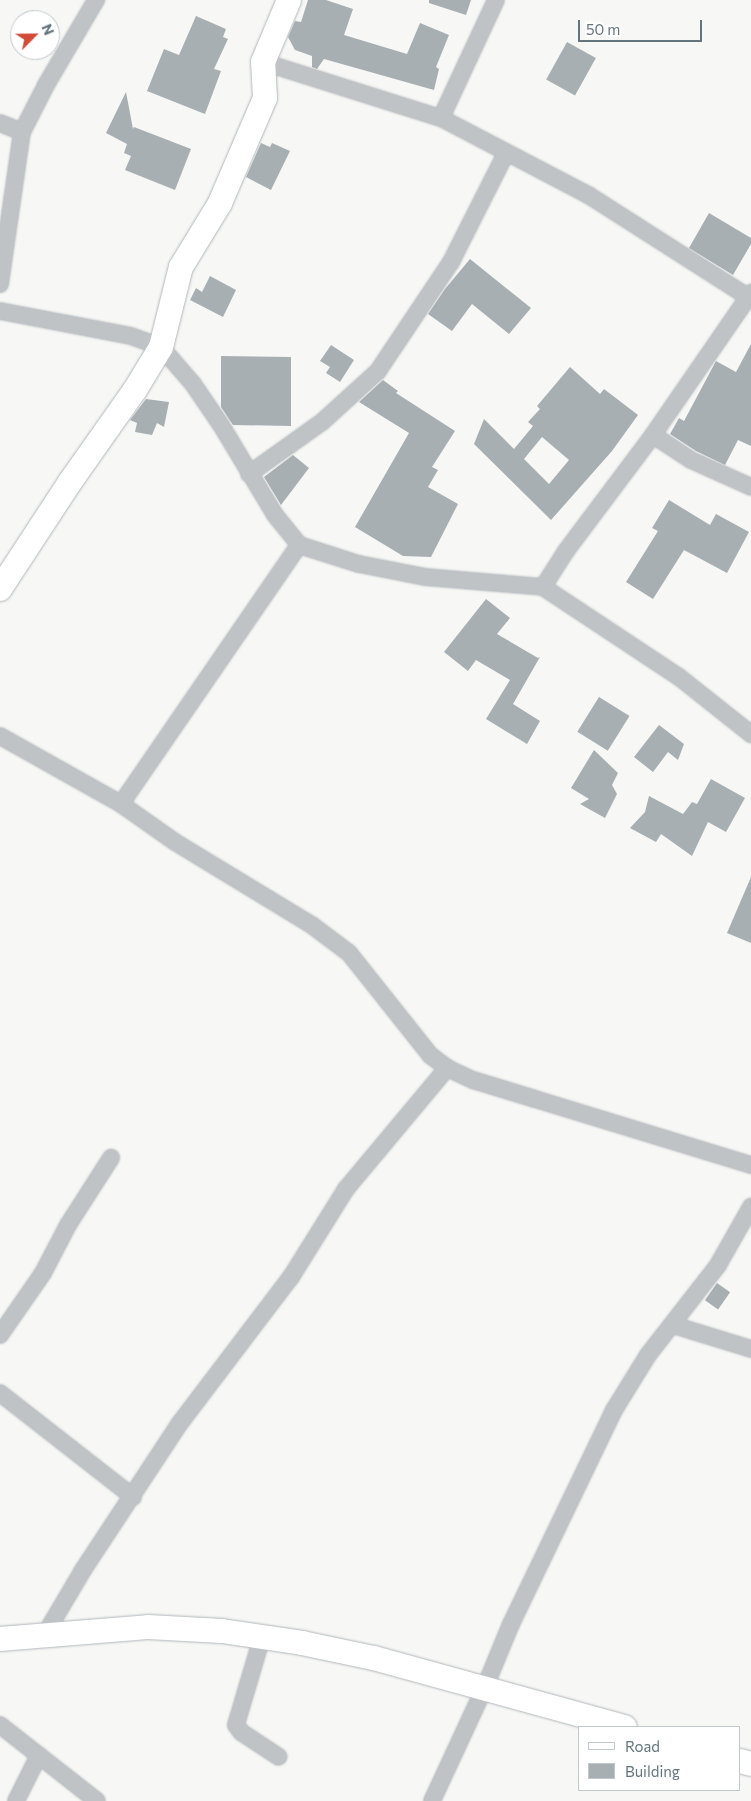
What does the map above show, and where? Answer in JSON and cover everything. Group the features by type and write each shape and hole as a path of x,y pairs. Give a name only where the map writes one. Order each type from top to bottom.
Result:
{"street":[{"path":"0,284 22,132 46,85 96,0"},
{"path":"0,589 70,482 136,390 161,347 181,267 220,203 265,98 264,62 289,0"},
{"path":"441,118 496,0"},
{"path":"264,62 441,118 590,196 749,295 653,435 566,551 543,587"},
{"path":"0,124 22,132"},
{"path":"250,474 322,422 378,371 451,262 506,153"},
{"path":"0,311 131,336 161,347 193,384 275,515 299,545 359,564 425,577 543,587 679,677 751,734"},
{"path":"653,435 691,460 751,487"},
{"path":"121,804 299,545"},
{"path":"0,736 121,804 174,842 313,926 349,953 430,1055 447,1068 500,1088 751,1165"},
{"path":"44,1636 83,1570 133,1497 180,1423 291,1277 346,1189 447,1068"},
{"path":"0,1335 43,1273 68,1225 111,1158"},
{"path":"432,1801 485,1688 511,1624 614,1410 648,1355 718,1265 751,1207"},
{"path":"673,1325 751,1349"},
{"path":"0,1393 133,1497"},
{"path":"0,1639 148,1627 222,1631 374,1658 620,1726"},
{"path":"262,1637 236,1725 241,1732 279,1758"},
{"path":"0,1725 97,1801"},
{"path":"16,1801 40,1755"}],"building":[{"path":"308,0 326,0 353,9 344,35 407,54 420,23 449,35 436,67 439,69 434,90 324,59 317,69 312,67 312,56 295,50 288,37 295,21 301,22"},
{"path":"429,0 471,0 466,15 429,3"},
{"path":"196,16 226,29 223,37 228,39 214,69 221,71 205,114 147,91 164,49 179,55"},
{"path":"567,42 596,58 575,96 546,80"},
{"path":"126,92 133,129 134,127 191,149 175,190 125,170 131,156 124,153 127,144 106,133"},
{"path":"261,143 270,147 272,143 290,151 271,190 246,177"},
{"path":"709,213 751,238 751,244 733,275 689,248"},
{"path":"470,259 531,308 509,334 472,304 452,331 428,314 445,289"},
{"path":"210,276 236,290 223,317 190,300 196,288 202,292"},
{"path":"751,344 751,446 738,440 725,465 696,451 670,434 679,418 684,421 716,361 736,372"},
{"path":"331,345 354,360 340,382 326,373 330,367 320,361"},
{"path":"221,356 291,357 291,426 233,425 221,407"},
{"path":"570,367 600,394 604,389 638,415 612,451 551,520 474,444 484,419 514,449 533,426 528,422 540,409 537,406","holes":["542,437 569,460 549,484 524,459"]},
{"path":"383,380 398,391 396,393 455,431 432,467 438,470 428,487 458,504 431,557 403,556 355,527 409,433 359,402"},
{"path":"146,399 169,402 164,427 157,423 152,435 135,432 137,423 130,420"},
{"path":"293,455 309,468 281,505 264,477"},
{"path":"669,500 710,525 716,514 749,532 727,573 684,550 653,599 626,582 658,531 652,528"},
{"path":"486,599 510,618 497,634 538,658 540,657 513,704 540,721 527,744 486,719 510,680 476,660 468,671 444,652"},
{"path":"599,697 630,716 608,751 577,732"},
{"path":"659,725 684,744 678,760 668,752 653,772 634,757"},
{"path":"594,750 618,773 612,785 617,794 605,818 580,804 589,799 571,788"},
{"path":"711,779 745,798 726,832 708,822 692,856 661,834 656,842 630,828 645,812 649,796 683,814 692,802 697,804"},
{"path":"751,877 751,943 727,933"},
{"path":"717,1283 730,1292 718,1309 705,1300"}]}
